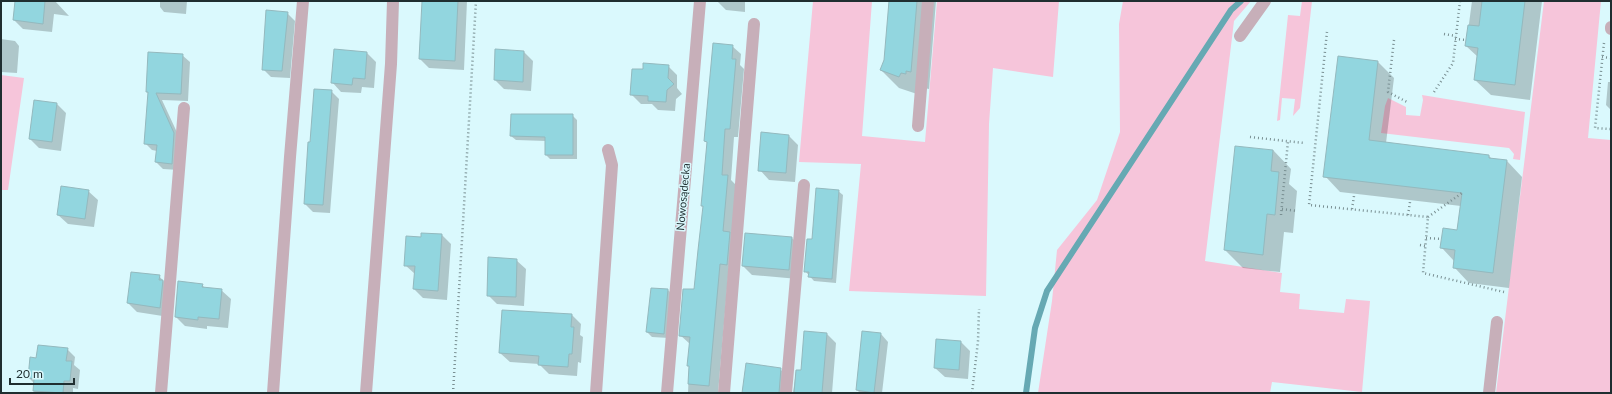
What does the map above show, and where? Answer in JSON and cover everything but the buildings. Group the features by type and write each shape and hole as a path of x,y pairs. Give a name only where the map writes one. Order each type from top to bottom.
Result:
{"lane":[{"path":"273,393 290,157 304,1"},
{"path":"366,393 391,64 394,1"},
{"name":"Nowosądecka","path":"667,393 700,1"},
{"path":"918,126 928,1"},
{"path":"1240,36 1265,1"},
{"path":"724,393 754,24"},
{"path":"161,393 184,108"},
{"path":"596,393 612,165 608,150"},
{"path":"786,393 804,186"},
{"path":"1489,393 1497,322"}],"path":[{"path":"453,393 476,1"},
{"path":"1434,92 1453,63 1460,1"},
{"path":"1327,32 1309,205 1428,217 1462,193"},
{"path":"1444,34 1466,40"},
{"path":"1394,40 1388,92 1407,102"},
{"path":"1611,58 1602,57 1595,128 1611,129"},
{"path":"1250,137 1304,143"},
{"path":"1281,215 1288,141"},
{"path":"1352,209 1354,196"},
{"path":"1408,215 1410,202"},
{"path":"1282,209 1297,211"},
{"path":"1428,217 1423,273 1504,292"},
{"path":"1426,238 1442,239"},
{"path":"1420,245 1426,246"},
{"path":"972,393 978,341 979,309"}],"shaded area":[{"path":"813,1 872,1 862,136 925,142 937,1 1059,1 1053,77 993,68 989,124 986,296 849,291 861,164 799,162"},
{"path":"1123,1 1251,1 1234,21 1205,261 1282,273 1280,292 1300,294 1299,309 1344,313 1346,299 1370,301 1362,392 1272,382 1270,393 1038,393 1052,301 1057,250 1097,200 1120,132 1119,24"},
{"path":"1302,1 1312,1 1300,108 1293,116 1295,99 1282,98 1280,120 1277,121 1288,15 1300,16"},
{"path":"1544,1 1601,1 1588,138 1611,140 1611,393 1496,393"},
{"path":"1,75 24,78 8,190 1,190"},
{"path":"1422,95 1525,112 1520,160 1513,159 1514,154 1509,148 1381,133 1385,106 1388,98 1406,107 1406,115 1420,116 1423,100"}],"waterway":[{"path":"1026,393 1035,328 1047,291 1231,10 1241,1"}]}
